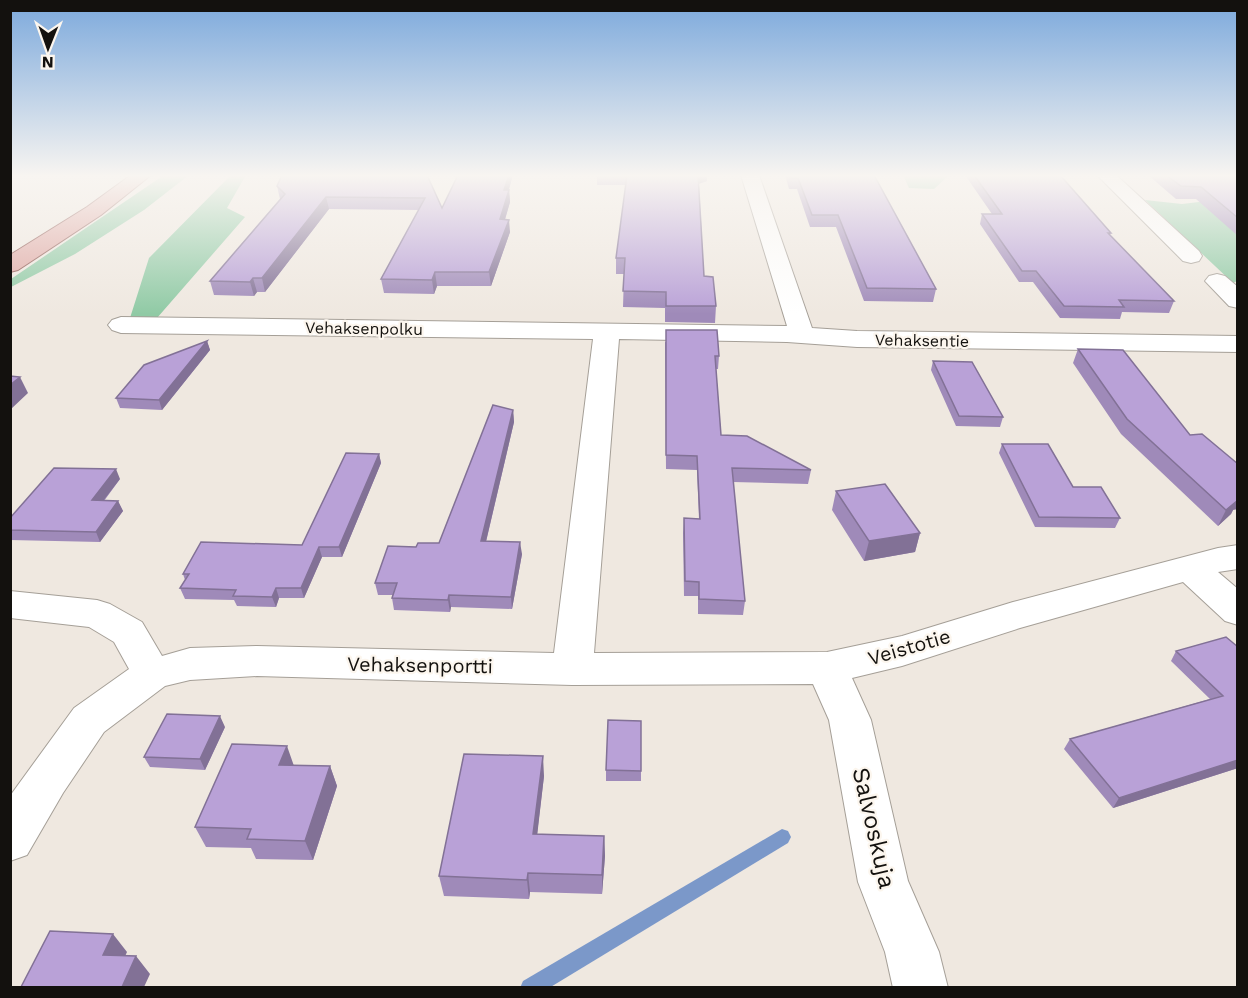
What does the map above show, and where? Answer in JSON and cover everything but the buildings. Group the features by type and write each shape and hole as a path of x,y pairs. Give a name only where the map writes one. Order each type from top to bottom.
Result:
{"main road":[{"path":"10,265 80,222"}],"street":[{"path":"765,222 802,335"},
{"path":"1155,222 1191,256"},
{"path":"1217,281 1238,301"},
{"name":"Vehaksenpolku","path":"121,325 607,333"},
{"path":"572,669 607,333"},
{"name":"Vehaksentie","path":"607,333 1238,344"},
{"name":"Veistotie","path":"572,669 827,668 902,651 1013,616 1238,557"},
{"path":"1190,568 1238,611"},
{"path":"10,604 97,614 128,632 152,674"},
{"name":"Vehaksenportti","path":"10,839 47,778 89,720 152,674 190,664 257,661 572,669"},
{"name":"Salvoskuja","path":"827,668 850,720 883,882 912,952 921,987"}],"green space":[{"path":"95,222 126,222 75,254 11,287 11,279"},
{"path":"185,222 241,222 157,318 130,318 149,258"},
{"path":"1168,222 1237,222 1237,281 1233,283"}],"waterway":[{"path":"530,988 782,837"}]}
